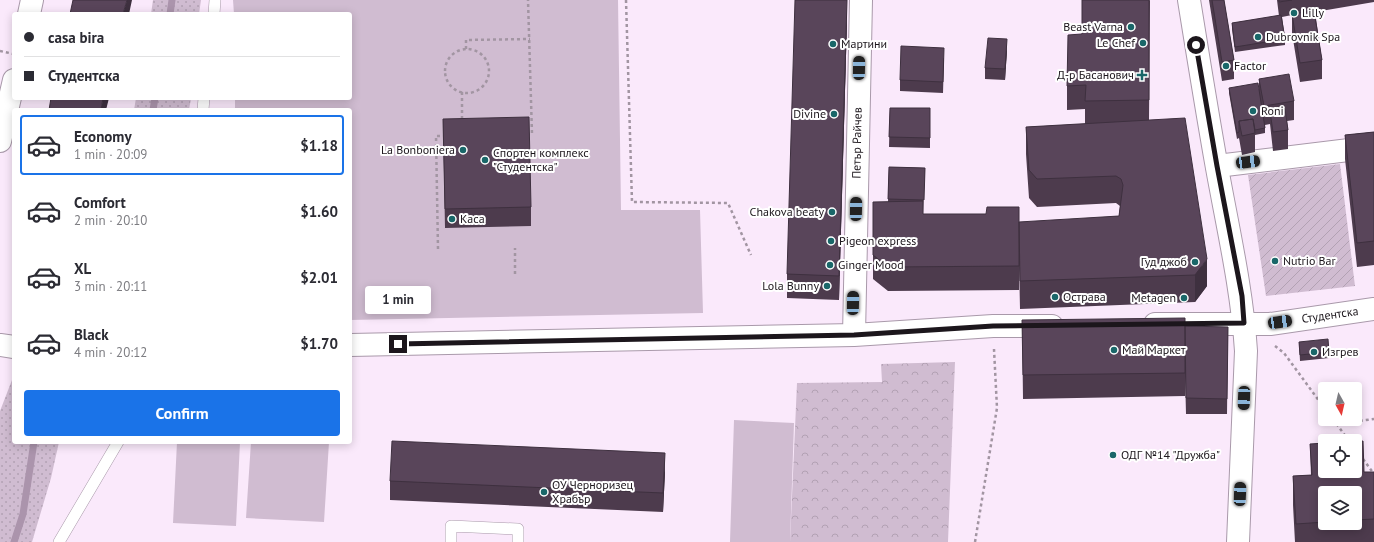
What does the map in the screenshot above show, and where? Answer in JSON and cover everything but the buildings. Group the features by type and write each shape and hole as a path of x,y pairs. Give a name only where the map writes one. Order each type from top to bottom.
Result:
{"street":[{"path":"29,12 32,0"},
{"name":"Петър Райчев","path":"854,335 861,0"},
{"path":"1189,0 1217,166 1242,296 1246,350 1238,542"},
{"path":"0,141 12,89"},
{"path":"1217,166 1374,147"},
{"name":"Студентска","path":"1132,324 1270,324 1374,309"},
{"path":"352,344 854,335 993,326 1069,325"},
{"path":"0,345 12,347"}],"lane":[{"path":"214,12 215,0"},
{"path":"59,542 117,444"},
{"path":"451,542 451,526 518,529 518,542"}],"path":[{"path":"525,134 532,134 528,0"},
{"path":"626,0 632,202 728,202 751,255"},
{"path":"466,49 466,40 530,39"},
{"path":"466,49 480,53 485,59 489,73 482,86 469,93 462,92 450,85 445,72 446,65 453,54 466,49"},
{"path":"0,51 12,54"},
{"path":"462,92 462,128"},
{"path":"438,249 436,136 449,136"},
{"path":"515,248 515,274"},
{"path":"975,542 997,408 993,326"},
{"path":"1273,344 1284,353 1318,399"},
{"path":"1362,421 1374,419"},
{"path":"1338,426 1344,434"},
{"path":"1362,458 1374,474"}],"green space":[{"path":"153,0 201,0 199,12 151,12"},
{"name":"Спортен комплекс \"Студентска\"","path":"233,0 618,0 621,210 700,210 703,313 352,320 352,108 235,108 235,100 352,100 352,12 234,12"},
{"path":"136,100 191,100 189,108 134,108"},
{"path":"1340,164 1355,286 1266,296 1248,175"},
{"path":"955,362 948,542 790,542 797,383 882,382 881,364"},
{"path":"12,380 12,444 59,444 51,478 32,542 0,542 0,411"},
{"path":"734,420 794,423 790,542 730,542"},
{"path":"177,444 240,444 236,526 173,523"},
{"path":"251,444 329,444 324,522 246,518"}],"waterway":[{"path":"170,12 172,0"},
{"path":"153,108 155,100"},
{"path":"14,542 23,514 34,444"}],"place":[{"name":"Lilly","path":"1294,13"},
{"name":"Beast Varna","path":"1131,27"},
{"name":"Dubrovnik Spa","path":"1258,37"},
{"name":"Le Chef","path":"1143,43"},
{"name":"Мартини","path":"833,44"},
{"name":"Factor","path":"1226,66"},
{"name":"Д-р Басанович","path":"1142,75"},
{"name":"Roni","path":"1253,111"},
{"name":"Divine","path":"834,114"},
{"name":"La Bonboniera","path":"463,150"},
{"name":"Спортен комплекс \"Студентска\"","path":"485,160"},
{"name":"Chakova beaty","path":"832,212"},
{"name":"Каса","path":"452,219"},
{"name":"Pigeon express","path":"831,241"},
{"name":"Nutrio Bar","path":"1275,261"},
{"name":"Гуд джоб","path":"1195,262"},
{"name":"Ginger Mood","path":"830,265"},
{"name":"Lola Bunny","path":"827,286"},
{"name":"Острава","path":"1055,297"},
{"name":"Metagen","path":"1184,298"},
{"name":"Май Маркет","path":"1114,350"},
{"name":"Изгрев","path":"1314,352"},
{"name":"ОДГ №14 \"Дружба\"","path":"1113,455"},
{"name":"ОУ Черноризец Храбър","path":"544,492"}],"route":[{"path":"398,344 854,335 993,326 1244,323 1242,296 1196,45"}]}
